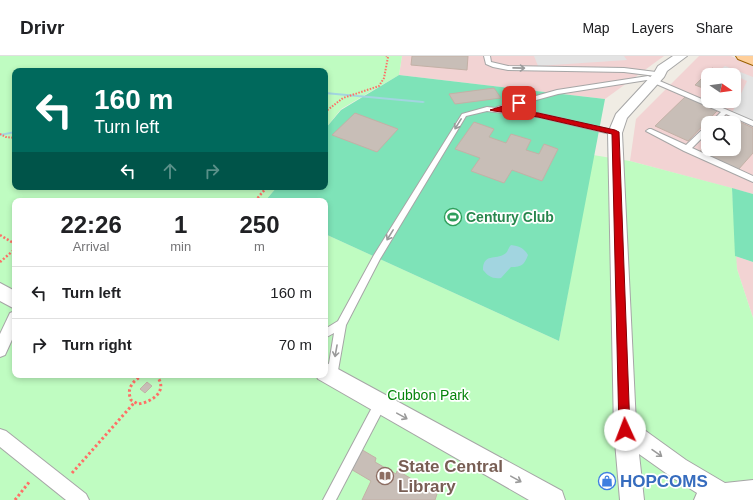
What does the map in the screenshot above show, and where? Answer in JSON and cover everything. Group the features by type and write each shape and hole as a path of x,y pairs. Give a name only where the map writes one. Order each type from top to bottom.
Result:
{"main road":[{"path":"743,56 753,60"}],"street":[{"path":"632,500 625,430 615,132 621,118 658,77 662,69 681,56"},
{"path":"658,77 672,72 695,56"},
{"path":"0,291 12,299"},
{"path":"0,350 12,324"},
{"path":"328,374 553,500"},
{"path":"625,430 678,468 715,498 753,492"},
{"path":"0,437 80,500"}],"lane":[{"path":"487,56 488,63 495,66 508,68 624,70 658,77 753,124"},
{"path":"494,110 557,92 658,77"},
{"path":"328,374 341,324 377,257 464,115 487,109 538,115 615,132"},
{"path":"720,116 725,111"},
{"path":"650,131 753,179"},
{"path":"687,149 701,135"},
{"path":"328,332 341,324"},
{"path":"329,500 380,404"}],"path":[{"path":"328,108 336,101 349,94 379,86 384,78 388,57 386,56"},
{"path":"0,134 12,138"},
{"path":"258,198 264,190"},
{"path":"0,235 12,242"},
{"path":"0,262 12,252"},
{"path":"139,378 130,386 128,396 134,403 144,404 154,398 161,388 159,378"},
{"path":"72,473 134,403"},
{"path":"15,500 40,468"}],"shaded area":[{"path":"402,56 664,56 605,99 399,75"},
{"path":"534,56 624,56 627,60 538,66"},
{"path":"699,56 731,56 753,66 753,194 630,161 636,119"},
{"path":"741,72 753,77 753,123 732,113 734,108 741,108 741,94 747,81 741,78"},
{"path":"735,256 753,262 753,318 737,269"}],"green space":[{"name":"Cubbon Park","path":"0,56 402,56 399,75 341,109 328,125 328,68 12,68 12,190 274,190 268,198 12,198 12,378 328,378 328,235 559,341 593,155 630,161 732,188 737,269 753,318 753,500 0,500"},
{"name":"Century Club","path":"399,75 605,99 559,341 328,235 328,198 268,198 274,190 328,190 328,125 341,110"},
{"path":"732,188 753,194 753,262 735,256"}],"water":[{"path":"511,245 521,248 528,255 524,263 518,267 511,267 501,278 495,278 483,270 485,261 507,252"}],"building":[{"path":"412,56 468,56 467,70 411,65"},
{"path":"701,79 701,87 695,85"},
{"path":"494,88 501,98 455,104 449,94"},
{"path":"686,96 701,103 701,108 713,108 718,110 712,116 701,116 701,128 688,141 655,126"},
{"path":"355,113 398,129 377,152 332,135"},
{"path":"474,122 494,129 489,137 506,143 511,134 531,140 526,150 539,154 544,144 558,149 542,181 512,170 504,183 471,171 480,158 455,149"},
{"path":"741,123 753,128 753,153 738,170 710,156 741,156"},
{"path":"147,382 152,386 145,393 140,389"},
{"name":"State Central Library","path":"359,448 376,458 375,462 396,474 397,471 400,472 437,494 435,500 362,500 371,481 349,468"}],"waterway":[{"path":"328,93 423,102"},
{"path":"0,135 12,133"}],"place":[{"name":"Century Club","path":"453,217"},
{"name":"State Central Library","path":"385,476"},
{"name":"HOPCOMS","path":"607,481"}],"route":[{"path":"519,103 494,110 538,115 615,132 625,430"}]}
